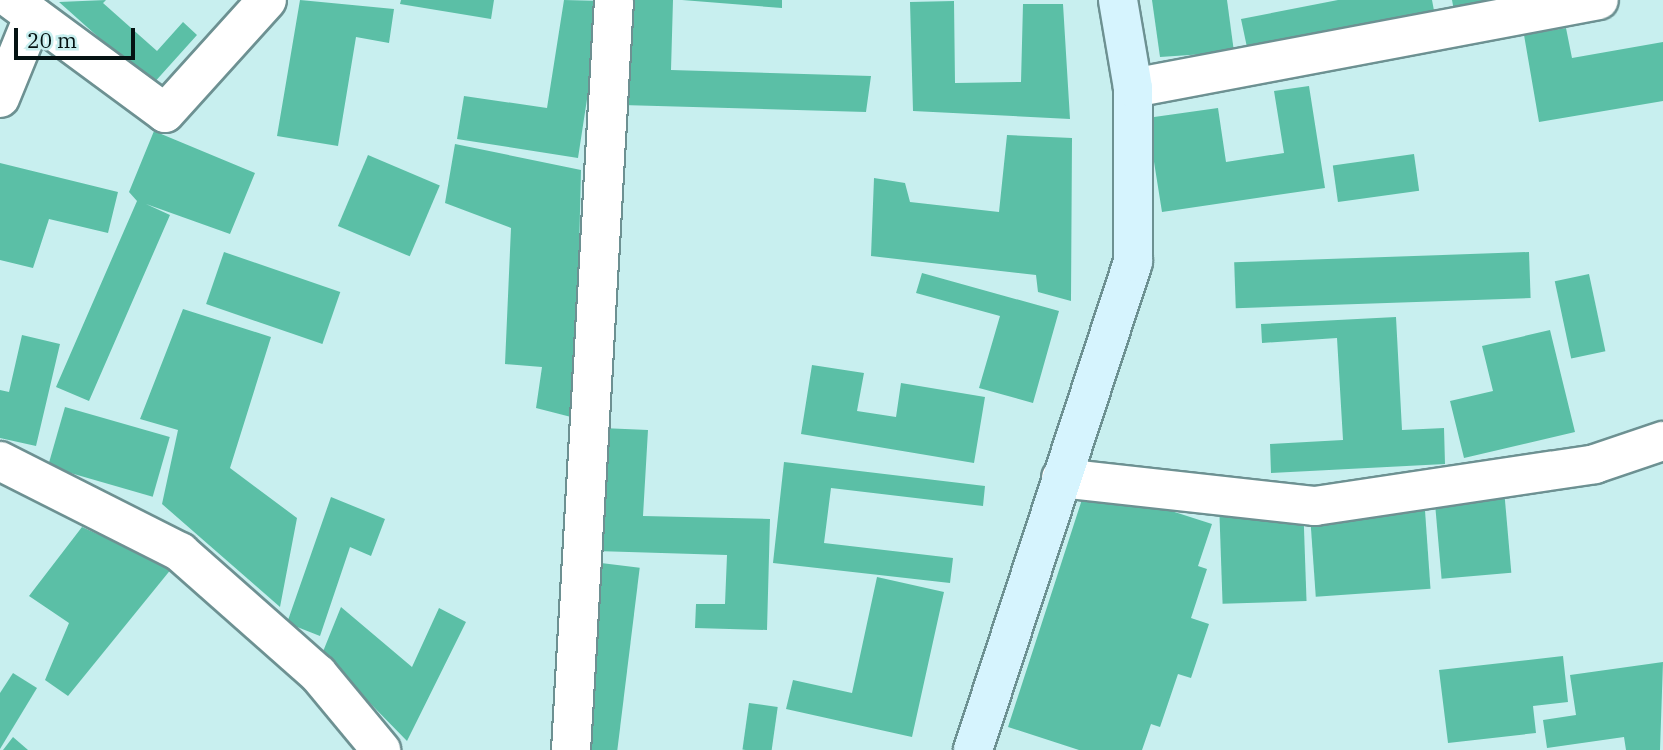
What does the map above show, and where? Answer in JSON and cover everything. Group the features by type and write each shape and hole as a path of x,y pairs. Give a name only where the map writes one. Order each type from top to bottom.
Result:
{"main road":[{"path":"973,750 1133,262 1133,88 1118,0"}],"street":[{"path":"0,98 23,8 165,113 267,0"},
{"path":"571,750 614,0"},
{"path":"1133,88 1600,0"},
{"path":"1061,478 1315,506 1595,464 1663,441"},
{"path":"0,461 180,552 318,674 381,750"}],"building":[{"path":"106,0 103,3 157,51 183,22 197,35 152,85 59,2"},
{"path":"300,0 394,9 389,43 356,37 338,146 277,136"},
{"path":"401,0 494,0 491,19 400,4"},
{"path":"564,0 602,1 578,158 457,139 464,96 547,108"},
{"path":"625,0 673,0 671,70 871,76 866,112 622,105"},
{"path":"682,0 782,0 782,8"},
{"path":"1152,0 1227,0 1234,52 1160,57"},
{"path":"1338,0 1432,0 1435,16 1248,52 1241,19"},
{"path":"1452,0 1501,0 1454,11"},
{"path":"954,1 955,83 1021,82 1023,4 1063,4 1070,119 913,111 910,2"},
{"path":"1566,28 1572,58 1663,42 1663,101 1539,122 1524,35"},
{"path":"1309,86 1325,188 1162,212 1147,118 1218,108 1226,162 1284,153 1274,91"},
{"path":"154,131 255,173 230,234 146,204 170,215 89,401 56,387 137,201 129,192"},
{"path":"1007,135 1072,138 1071,301 1038,292 1036,275 871,256 874,178 905,183 910,202 999,212"},
{"path":"455,144 581,170 575,418 536,408 542,367 505,364 511,228 445,203"},
{"path":"1414,154 1419,191 1338,202 1333,165"},
{"path":"368,155 440,185 410,256 338,226"},
{"path":"0,163 118,192 108,233 49,219 33,268 0,260"},
{"path":"224,252 340,292 322,344 206,304"},
{"path":"1529,252 1531,298 1236,308 1234,262"},
{"path":"922,273 1059,311 1033,403 979,388 1000,316 916,293"},
{"path":"1589,274 1605,351 1571,359 1555,281"},
{"path":"183,309 271,337 230,468 297,518 280,607 162,504 178,430 140,419"},
{"path":"1396,317 1402,430 1444,428 1445,464 1271,473 1270,444 1343,440 1337,338 1262,343 1261,324"},
{"path":"1550,330 1575,432 1464,458 1450,401 1493,391 1482,346"},
{"path":"22,335 60,344 36,446 0,438 0,390 9,392"},
{"path":"812,365 864,373 857,411 896,417 901,383 985,397 974,463 801,434"},
{"path":"65,407 170,437 153,497 48,467"},
{"path":"602,428 648,430 643,516 770,519 767,630 695,628 696,604 725,604 727,555 596,551"},
{"path":"784,462 985,486 983,506 831,488 824,543 953,558 950,583 773,563"},
{"path":"1087,484 1212,524 1198,566 1207,569 1191,618 1209,624 1191,678 1178,674 1160,727 1151,724 1142,750 1079,750 1008,727"},
{"path":"1504,489 1511,573 1442,579 1434,495"},
{"path":"1424,496 1430,589 1316,597 1309,504"},
{"path":"331,497 385,519 371,556 350,547 320,636 287,623"},
{"path":"1303,500 1307,601 1223,604 1219,503"},
{"path":"82,527 172,568 68,696 45,680 69,623 29,596"},
{"path":"601,563 640,568 617,750 578,750"},
{"path":"877,577 944,592 912,737 786,709 793,680 852,693"},
{"path":"341,607 412,667 439,608 466,622 407,741 322,654"},
{"path":"1563,656 1568,702 1533,706 1536,733 1448,743 1439,670"},
{"path":"1663,662 1660,750 1626,750 1624,737 1547,748 1543,720 1576,715 1570,675"},
{"path":"13,673 37,688 0,749 0,693"},
{"path":"749,703 778,707 772,750 742,750"},
{"path":"13,737 28,750 3,750"}]}
